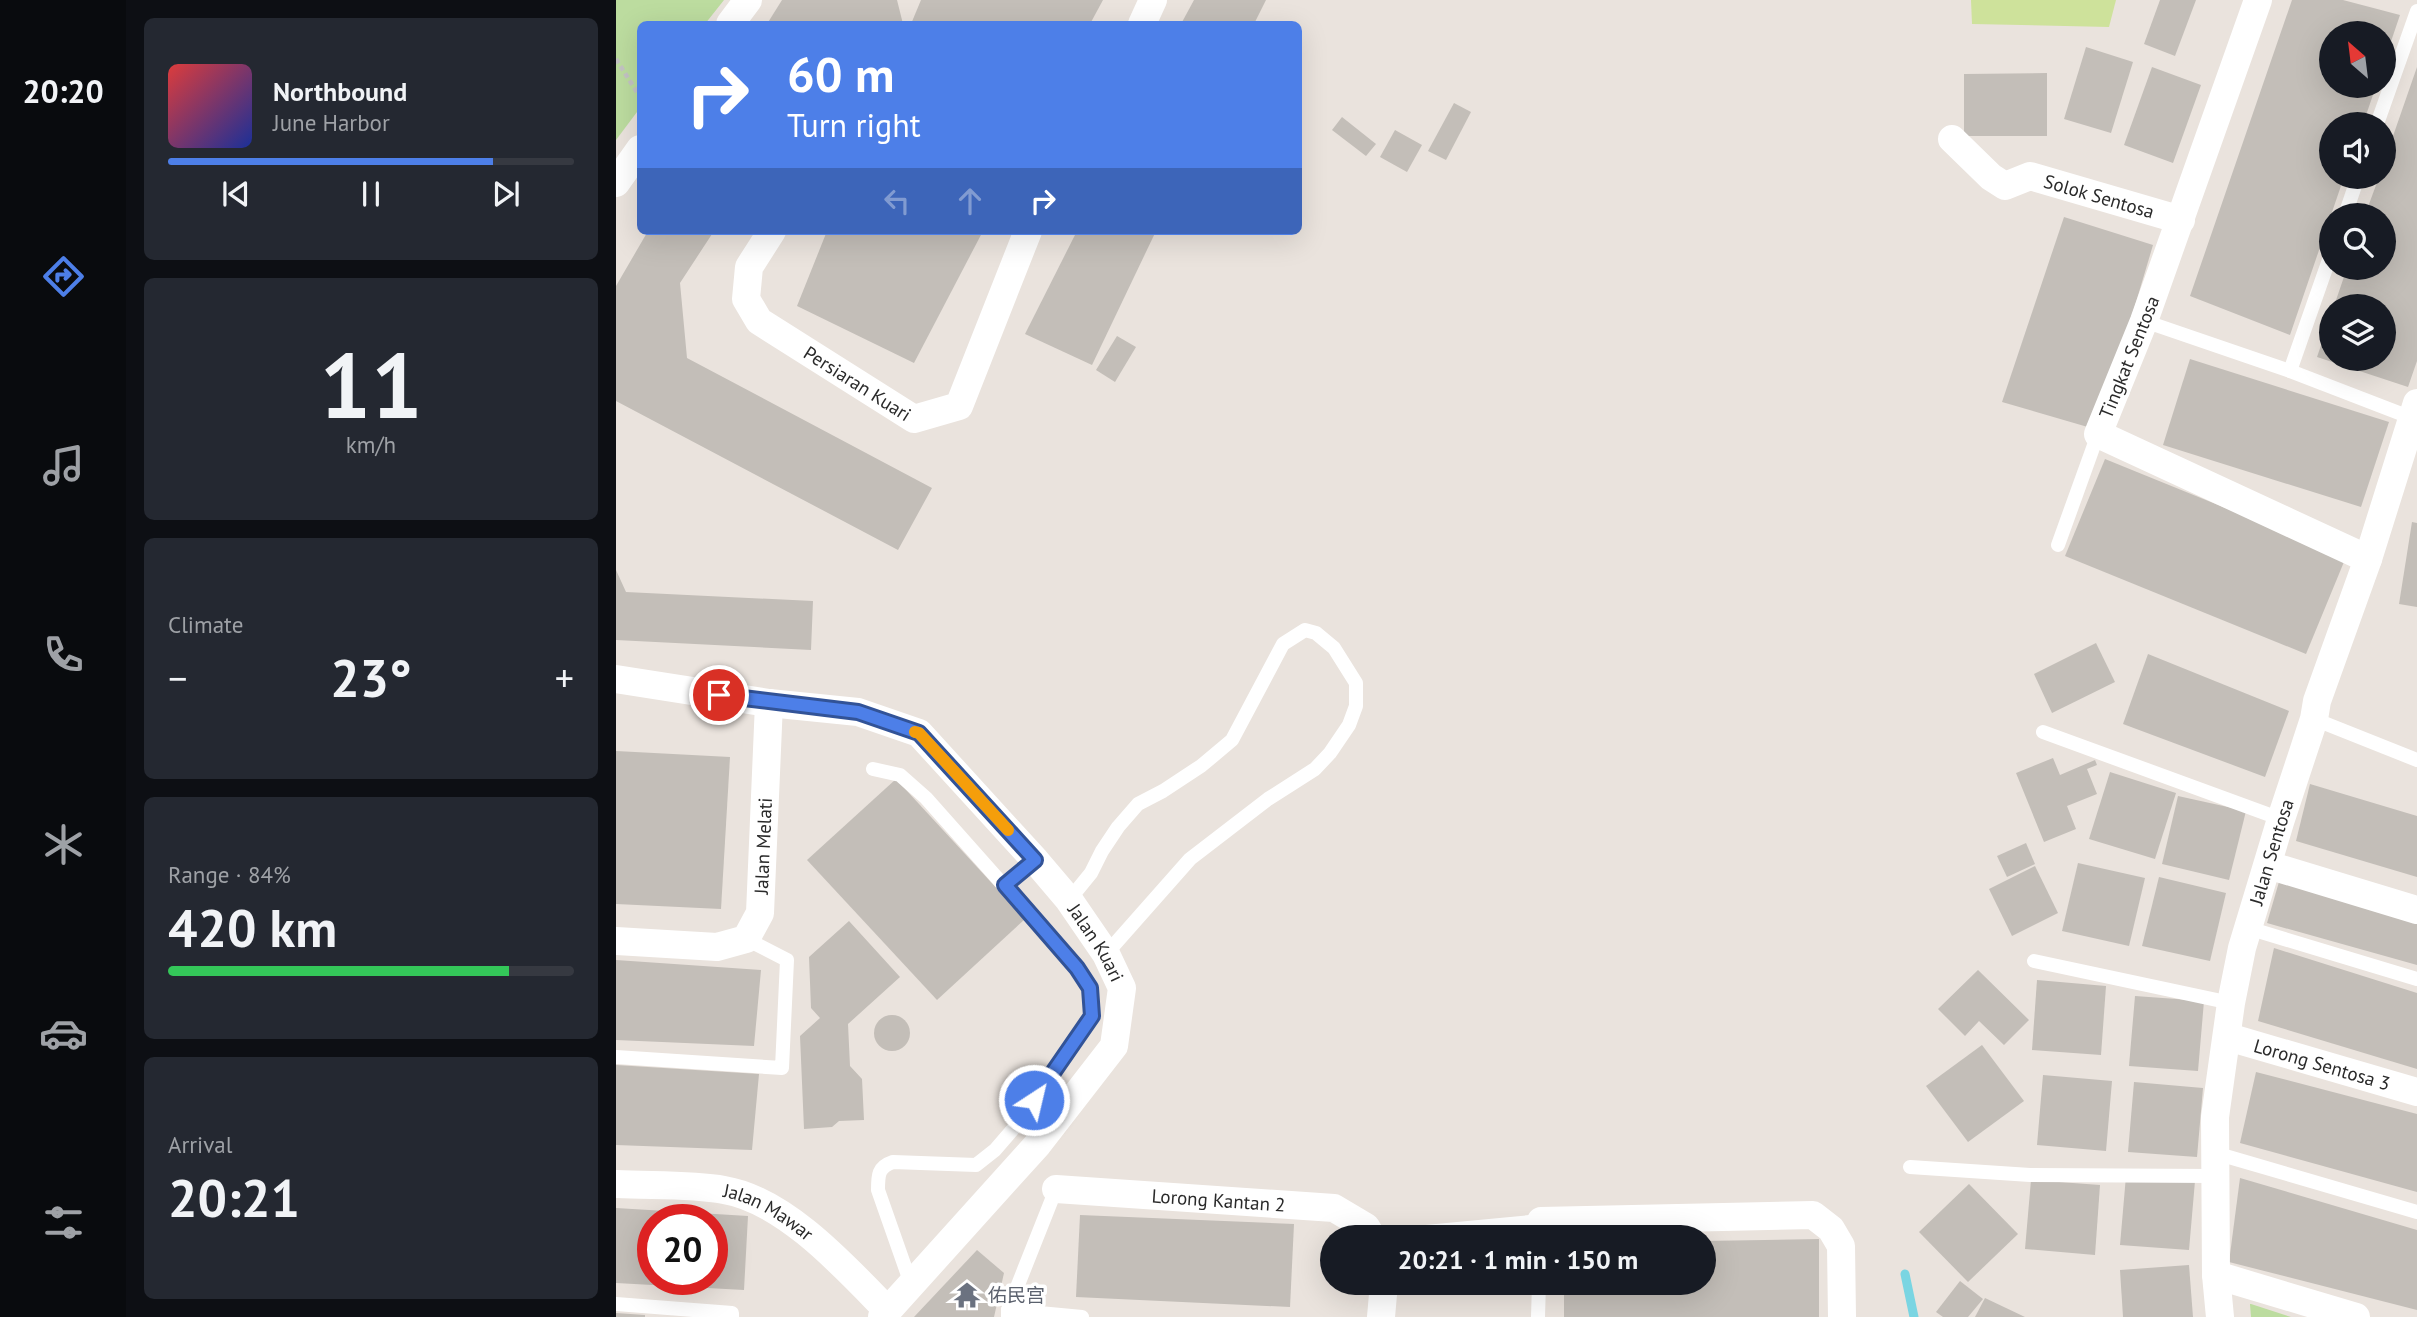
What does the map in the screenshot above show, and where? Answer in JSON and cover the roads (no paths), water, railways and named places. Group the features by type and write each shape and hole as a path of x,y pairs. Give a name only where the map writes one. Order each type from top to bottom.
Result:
{"street":[{"path":"732,21 748,0"},
{"path":"1143,21 1153,0"},
{"name":"Tingkat Sentosa","path":"2258,0 2144,321 2098,434 2368,559"},
{"name":"Solok Sentosa","path":"1952,139 1991,177 2005,186 2030,176 2181,220"},
{"path":"616,183 637,153"},
{"name":"Persiaran Kuari","path":"769,235 749,267 746,299 759,321 914,419 959,406 1026,235"},
{"name":"Jalan Sentosa","path":"2220,1317 2216,1275 2215,1118 2231,1003 2248,928 2314,719 2317,701 2403,465 2415,410"},
{"path":"616,679 769,703"},
{"name":"Jalan Kuari","path":"769,703 858,712 919,733 1069,900 1106,954 1122,988 1114,1046 1038,1144 884,1314"},
{"name":"Jalan Melati","path":"746,939 760,913 769,703"},
{"path":"2268,865 2417,910"},
{"path":"616,941 717,947 746,939"},
{"name":"Lorong Sentosa 3","path":"2228,1037 2417,1092"},
{"name":"Jalan Mawar","path":"616,1184 725,1190 764,1204 828,1249 884,1314"},
{"name":"Lorong Kantan 2","path":"1056,1189 1334,1208 1363,1225"},
{"path":"1619,1225 1813,1215 1830,1229 1841,1246 1842,1317"},
{"path":"2216,1275 2356,1317"},
{"path":"1381,1317 1383,1295"}],"lane":[{"path":"2411,0 2417,2"},
{"path":"2381,112 2417,11"},
{"path":"2290,371 2322,280"},
{"path":"2144,321 2415,410"},
{"path":"2058,545 2098,434"},
{"path":"1069,900 1091,873 1118,827 1138,804 1163,792 1231,740 1283,644 1305,631 1316,633 1334,648 1356,682 1356,706 1349,725 1330,753 1315,769 1268,799 1189,859 1106,954"},
{"path":"2314,719 2417,760"},
{"path":"2043,732 2281,819"},
{"path":"873,769 900,775 926,798 1077,968 1090,988 1092,1016 1020,1121 995,1150 975,1165 893,1162 884,1165 878,1173 878,1190 911,1284"},
{"path":"1005,885 1035,860"},
{"path":"2248,928 2417,979"},
{"path":"616,1057 782,1068 787,960 746,939"},
{"path":"2034,961 2231,1003"},
{"path":"1910,1167 2030,1175 2215,1165 2417,1212"},
{"path":"1056,1189 1008,1314 1082,1317"},
{"path":"1538,1317 1539,1295"},
{"path":"616,1304 732,1313 732,1317"}],"waterway":[{"path":"1905,1274 1914,1317"}],"place":[{"name":"佑民宫","path":"967,1295"}]}
